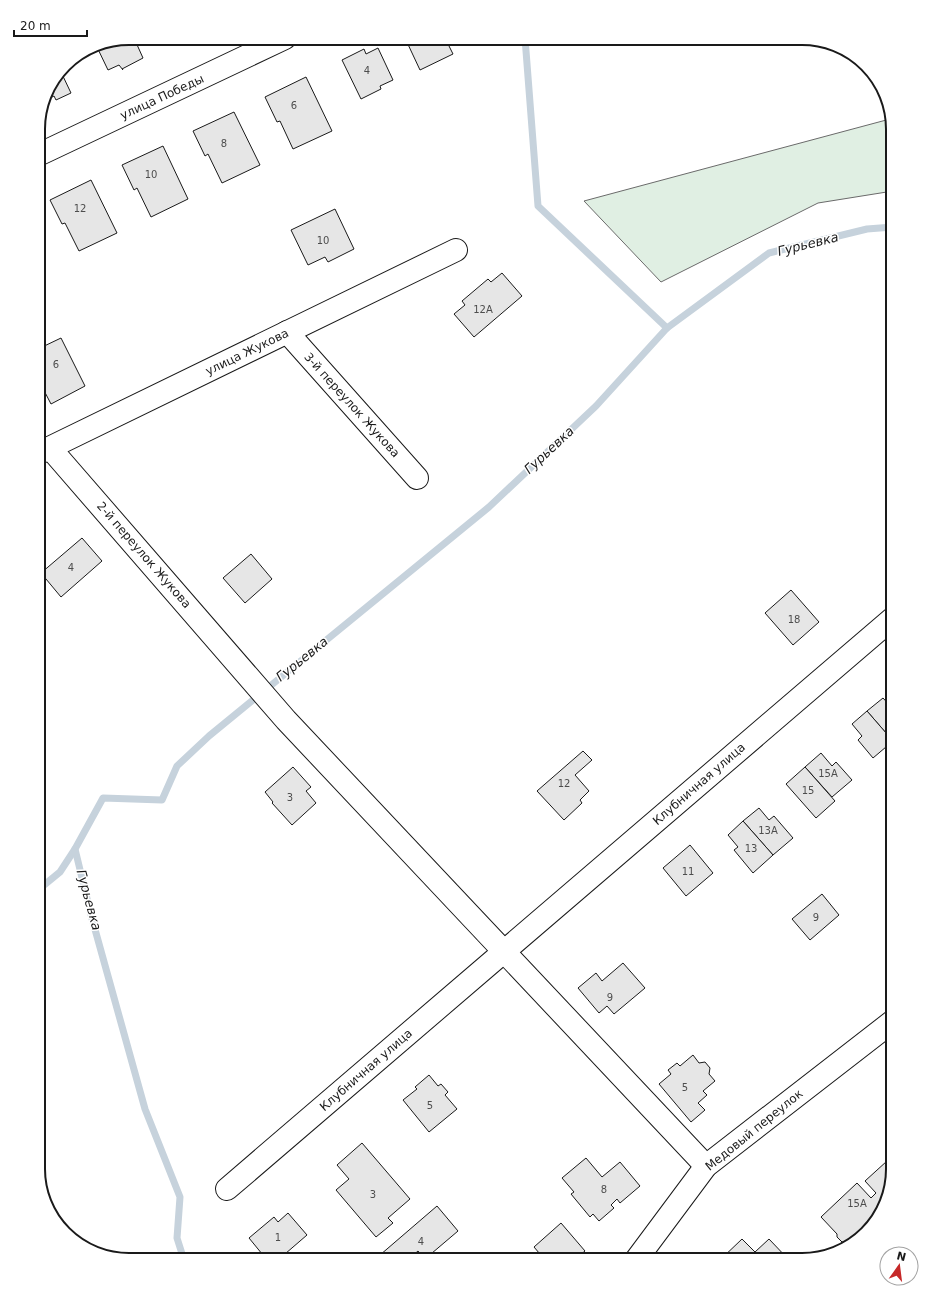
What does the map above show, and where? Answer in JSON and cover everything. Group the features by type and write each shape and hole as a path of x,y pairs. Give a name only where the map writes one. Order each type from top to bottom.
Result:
{"street":[{"name":"улица Победы","path":"45,151 257,45"},
{"name":"улица Жукова","path":"45,451 456,250"},
{"name":"3-й переулок Жукова","path":"287,332 417,478"},
{"name":"2-й переулок Жукова","path":"45,452 237,663 286,720 706,1166"},
{"name":"Клубничная улица","path":"227,1189 886,624"},
{"name":"Медовый переулок","path":"641,1253 706,1166 886,1026"}],"green space":[{"path":"885,120 886,192 818,203 661,282 584,201"}],"building":[{"path":"137,45 143,58 122,69 119,65 108,70 99,51 118,46"},
{"path":"408,45 448,45 453,54 420,70"},
{"path":"378,48 393,80 380,86 381,89 361,99 342,60 364,49 366,54"},
{"path":"63,77 71,93 56,100 54,96 51,98"},
{"path":"306,77 332,131 293,149 280,121 277,122 265,97"},
{"path":"234,112 260,165 222,183 208,154 205,156 193,131"},
{"path":"163,146 188,199 151,217 137,188 134,190 122,165"},
{"path":"91,180 117,233 79,251 65,223 62,224 50,200"},
{"path":"335,209 354,249 328,262 325,257 308,265 291,230"},
{"path":"502,273 522,296 474,337 454,314 465,305 462,301 488,279 491,282"},
{"path":"61,338 85,386 51,404 45,392 45,346"},
{"path":"82,538 102,561 61,597 45,578 45,570"},
{"path":"251,554 272,579 245,603 223,578"},
{"path":"791,590 819,622 793,645 765,613"},
{"path":"883,698 886,701 886,733 867,711"},
{"path":"867,711 886,733 886,747 873,758 858,740 862,736 852,724"},
{"path":"583,751 592,760 575,775 589,791 580,800 582,803 564,820 537,791"},
{"path":"821,753 832,766 836,762 852,780 832,797 805,767"},
{"path":"293,767 311,787 306,791 316,803 292,825 272,803 273,802 265,792"},
{"path":"805,767 835,801 816,818 786,784"},
{"path":"759,808 769,820 774,816 793,838 773,855 743,821"},
{"path":"743,821 773,855 753,873 734,850 738,847 728,835"},
{"path":"690,845 713,873 686,896 663,868"},
{"path":"822,894 839,915 810,940 792,919"},
{"path":"623,963 645,988 614,1014 607,1006 599,1013 578,988 596,973 602,981"},
{"path":"693,1055 699,1063 705,1062 710,1068 709,1074 715,1081 703,1091 707,1095 698,1103 705,1110 691,1122 659,1084 671,1074 668,1070 677,1063 680,1066"},
{"path":"429,1075 438,1086 441,1084 448,1092 445,1095 457,1109 429,1132 403,1100 417,1089 415,1087"},
{"path":"362,1143 410,1199 388,1218 393,1223 376,1237 336,1190 349,1179 337,1165"},
{"path":"586,1158 602,1177 620,1162 640,1186 620,1203 617,1199 611,1205 614,1208 599,1221 593,1214 590,1217 571,1194 574,1192 562,1178"},
{"path":"886,1162 883,1191 875,1211 869,1220 853,1236 842,1242 837,1237 837,1234 821,1217 857,1183 871,1198 876,1193 865,1181"},
{"path":"437,1206 458,1231 432,1253 420,1253 418,1251 416,1253 382,1253"},
{"path":"288,1213 307,1235 286,1253 261,1253 249,1238 274,1217 278,1222"},
{"path":"561,1223 585,1251 583,1253 539,1253 534,1247"},
{"path":"742,1239 755,1252 769,1239 782,1253 727,1253"}],"waterway":[{"path":"526,45 538,206 667,328"},
{"name":"Гурьевка","path":"182,1253 177,1238 180,1197 145,1109 91,915 75,849 103,798 162,800 177,766 209,736 489,507 596,406 667,328 769,253 867,229 886,228"},
{"path":"45,884 60,872 75,849"}]}
